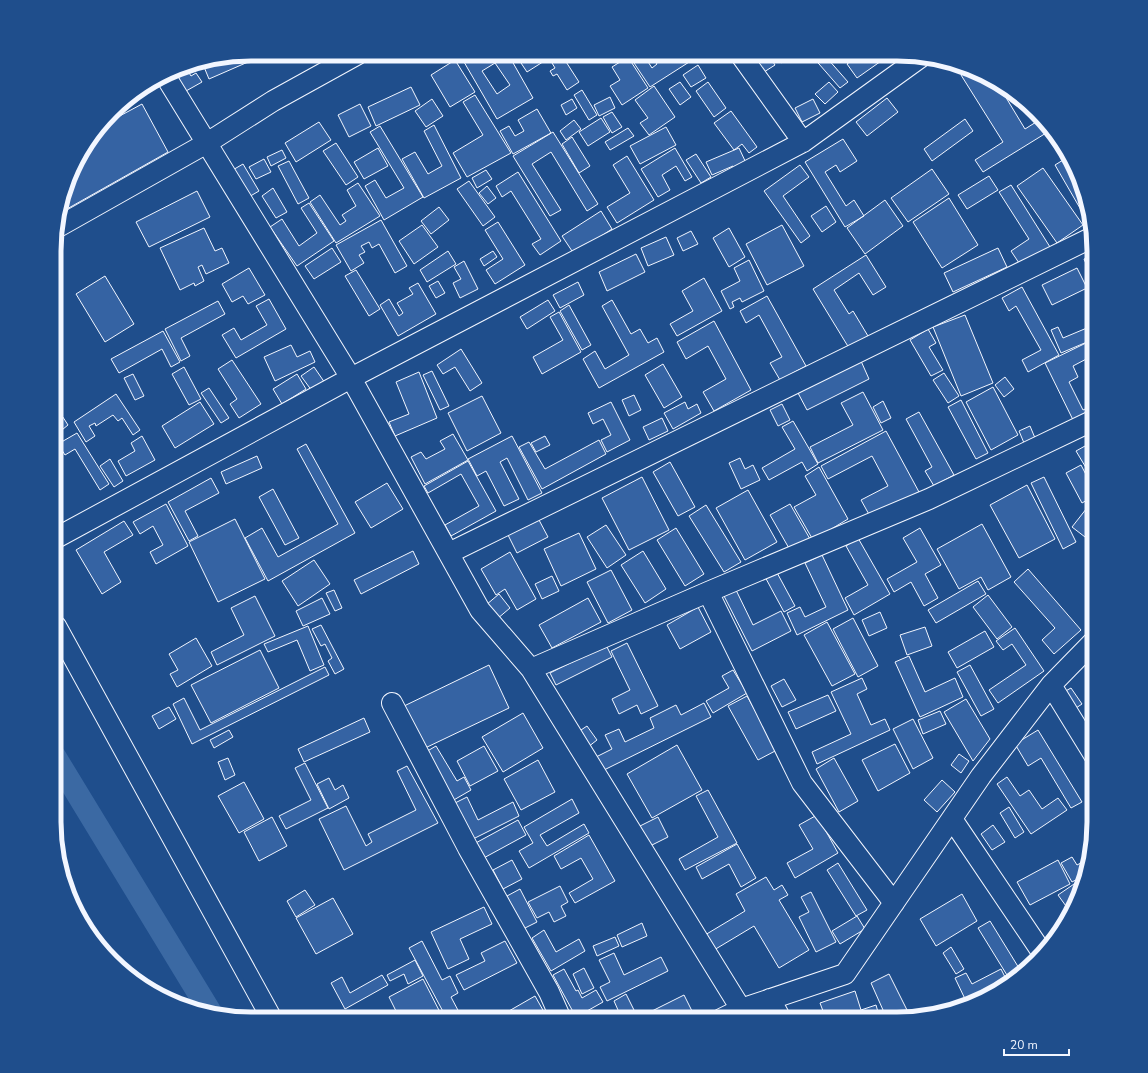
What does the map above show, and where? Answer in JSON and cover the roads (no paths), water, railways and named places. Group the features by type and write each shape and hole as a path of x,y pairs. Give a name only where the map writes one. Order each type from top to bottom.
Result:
{"street":[{"path":"63,224 207,143 273,101 345,61"},
{"path":"745,61 803,142"},
{"path":"61,535 351,378 803,142 914,62"},
{"path":"168,80 351,378 480,610 531,669 741,1008"},
{"path":"449,553 1087,240"},
{"path":"531,669 708,592 929,499 1087,423"},
{"path":"708,592 802,783 894,904"},
{"path":"61,635 268,1012"},
{"path":"734,1012 741,1008 845,974 981,776 1051,685 1087,648"},
{"path":"1051,685 1087,744"},
{"path":"392,703 468,848 549,992 558,1012"},
{"path":"952,819 1039,948"},
{"path":"770,999 777,1012"}],"waterway":[{"path":"61,767 207,1007"}]}
